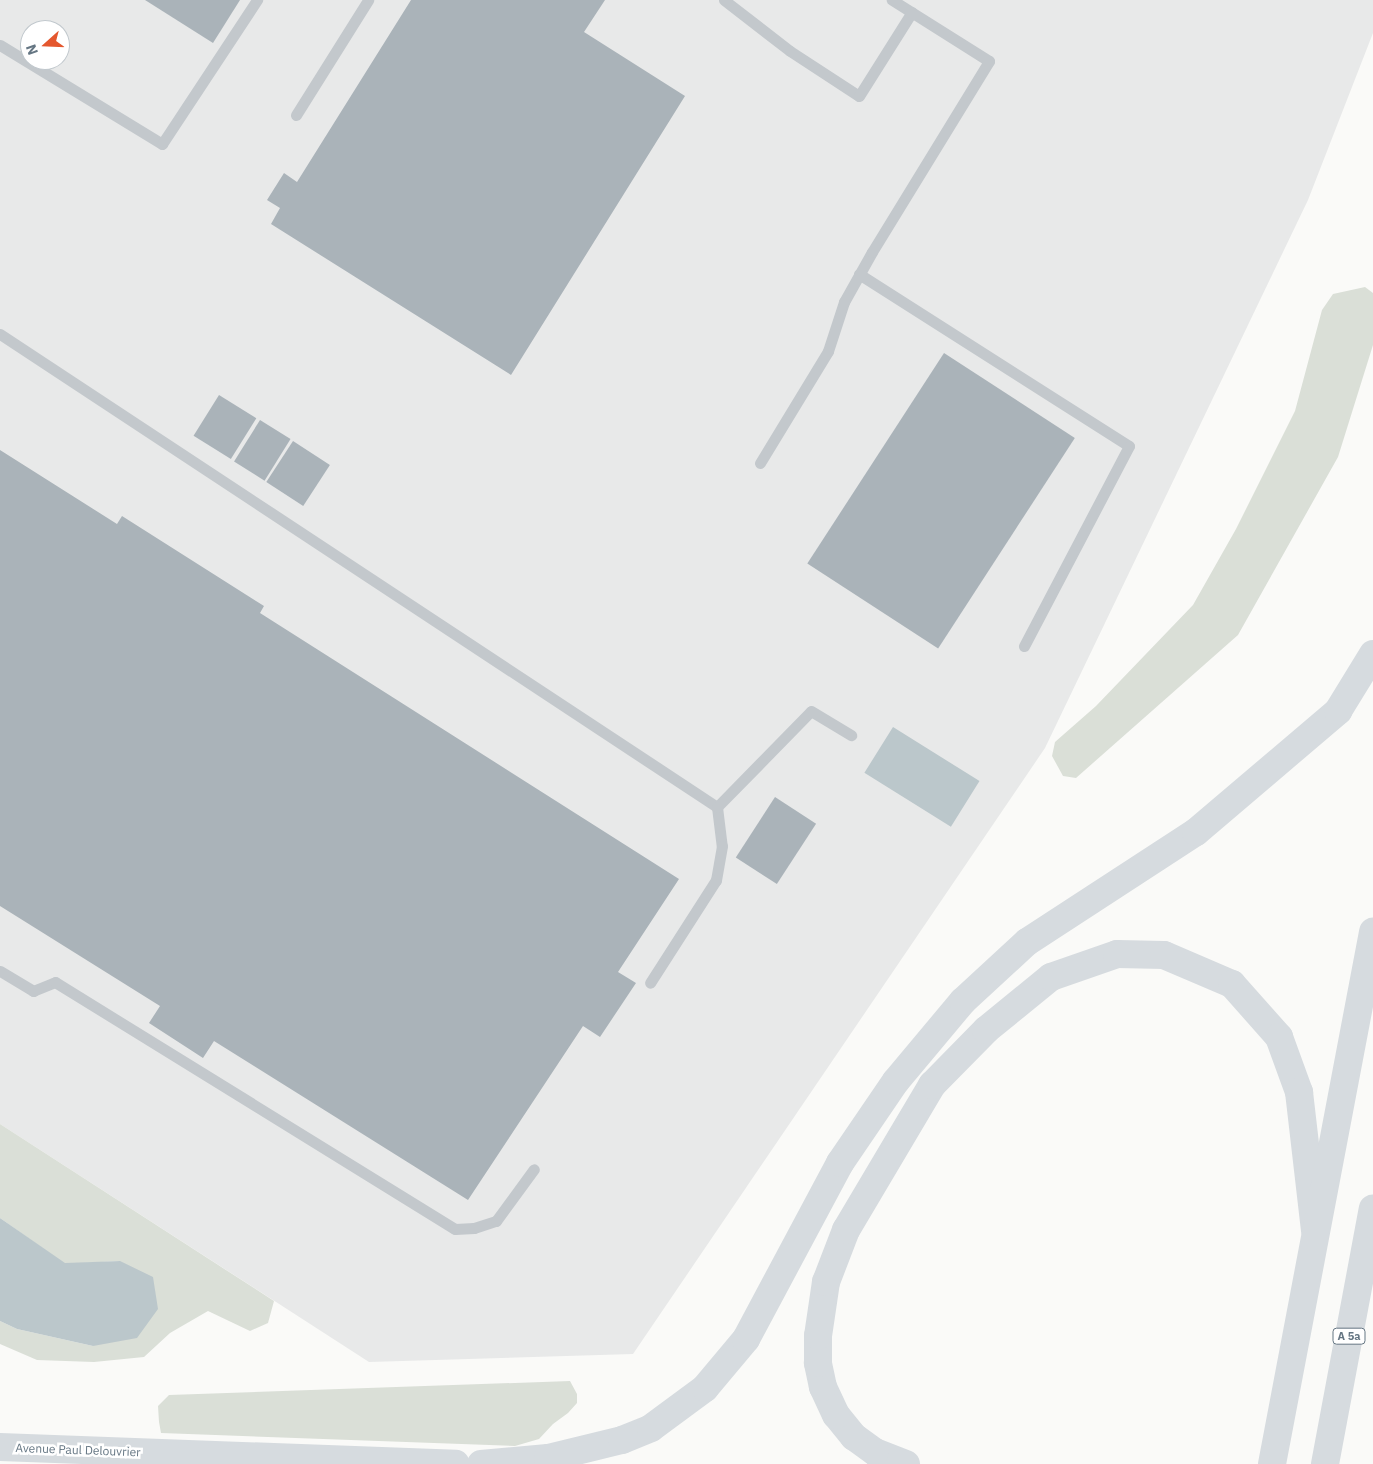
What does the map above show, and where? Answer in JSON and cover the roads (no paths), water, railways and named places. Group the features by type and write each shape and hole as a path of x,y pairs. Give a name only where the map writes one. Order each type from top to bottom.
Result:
{"main road":[{"path":"481,1464 548,1458 622,1440 651,1428 705,1388 746,1339 840,1163 896,1081 963,1001 1027,942 1196,832 1338,711 1373,654"},
{"path":"1272,1464 1373,932"},
{"path":"906,1464 875,1452 854,1437 836,1415 823,1387 818,1363 818,1336 826,1282 846,1230 932,1085 986,1030 1051,977 1117,954 1164,955 1232,984 1279,1037 1299,1092 1315,1230"},
{"name":"A 5a","path":"1325,1464 1373,1208"},
{"name":"Avenue Paul Delouvrier","path":"0,1447 456,1464"}],"lane":[{"path":"0,45 162,144 257,0"},
{"path":"296,115 368,0"},
{"path":"724,0 790,51 859,96 874,76 912,12"},
{"path":"760,463 828,351 844,302 989,61 892,0"},
{"path":"860,274 1129,446 1024,646"},
{"path":"0,334 717,807 722,846 716,880 650,983"},
{"path":"717,807 811,711 851,735"},
{"path":"0,971 33,991 55,982 455,1229 474,1228 496,1221 534,1169"}]}
